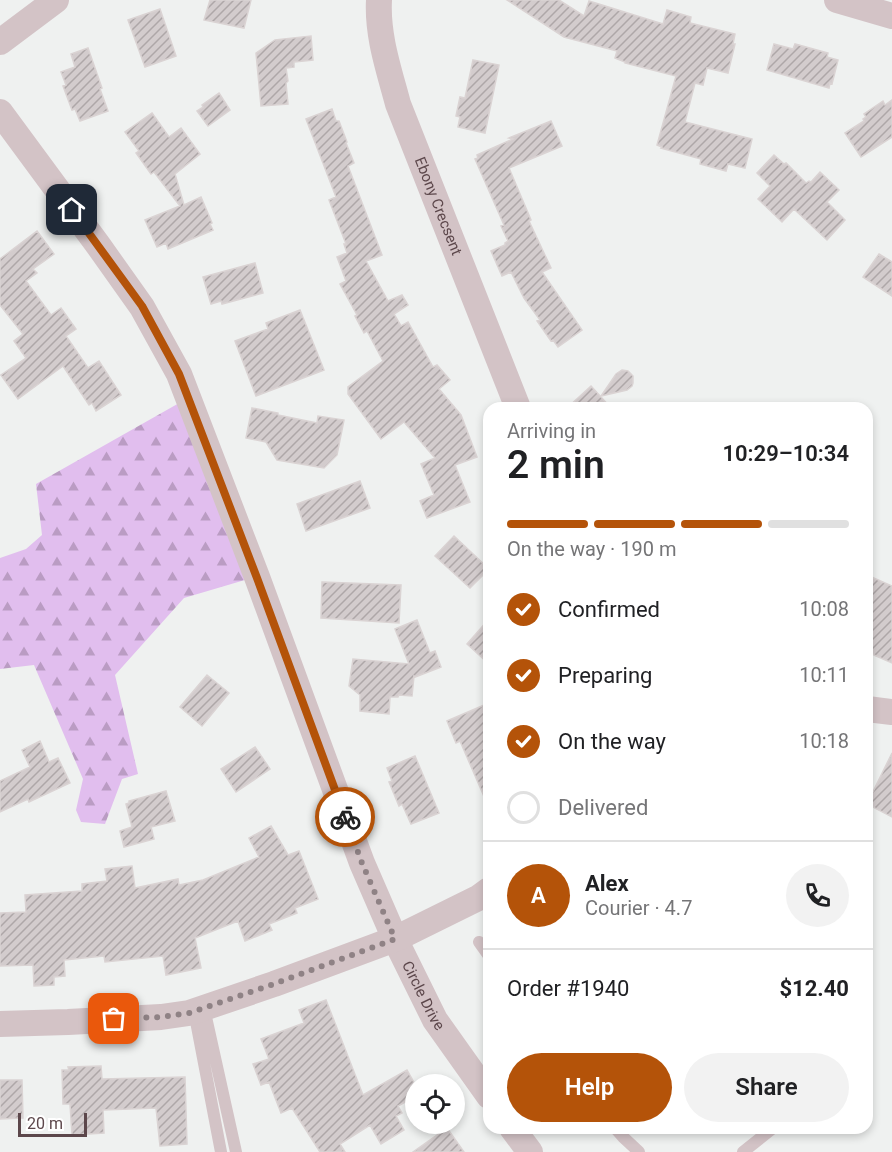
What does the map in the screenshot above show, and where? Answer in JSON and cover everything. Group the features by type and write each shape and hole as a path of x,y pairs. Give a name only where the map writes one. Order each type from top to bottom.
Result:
{"street":[{"path":"0,42 56,0"},
{"name":"Ebony Crecsent","path":"379,0 380,31 398,104 516,402"},
{"path":"837,0 892,16"},
{"name":"Circle Drive","path":"0,112 142,306 179,374 362,863 395,939 435,1020 483,1088"},
{"path":"873,710 892,712"},
{"path":"0,1024 161,1017 199,1010 395,939 483,894"},
{"path":"516,1134 530,1152"}],"lane":[{"path":"479,942 483,948"},
{"path":"199,1010 221,1152"},
{"path":"199,1010 236,1152"},
{"path":"620,1134 639,1152"},
{"path":"743,1152 766,1134"}],"green space":[{"path":"188,398 255,577 184,598 115,675 138,774 122,779 105,824 81,822 76,810 83,779 34,665 0,669 0,558 26,549 42,535 36,484"}],"building":[{"path":"210,0 251,0 244,28 204,20"},
{"path":"507,0 559,0 584,16 589,1 663,24 667,10 691,17 690,23 735,34 728,73 707,68 703,85 695,83 685,122 752,139 745,168 728,164 726,171 700,164 701,159 657,145 676,76 625,63 615,58 617,51 564,37"},
{"path":"160,9 176,56 145,67 128,20"},
{"path":"311,36 313,60 294,62 294,67 286,68 288,104 261,106 256,53 275,40"},
{"path":"774,44 793,49 795,44 828,53 827,57 838,60 832,84 830,83 829,88 767,70"},
{"path":"88,48 108,111 80,121 75,109 72,110 63,86 66,85 61,72 75,67 71,54"},
{"path":"473,60 499,65 485,133 458,127 460,117 456,116 460,97 465,98"},
{"path":"219,93 230,110 208,126 197,111"},
{"path":"892,100 892,137 861,157 845,133 864,121 866,117 864,114 883,101 885,105"},
{"path":"332,109 347,142 354,163 348,166 382,255 366,261 388,301 402,295 408,305 394,314 401,326 408,322 433,367 437,365 450,380 439,389 461,415 477,457 455,465 470,502 427,518 420,501 434,495 421,464 435,458 404,422 381,439 348,394 348,387 383,361 367,331 364,333 340,284 346,281 337,257 347,253 344,244 346,244 329,200 336,197 306,119"},
{"path":"152,113 169,137 181,128 200,154 175,174 184,205 201,197 213,230 168,249 166,243 157,247 145,220 180,206 154,172 151,174 136,153 139,151 125,132"},
{"path":"551,121 562,146 509,168 531,220 529,221 551,268 542,272 582,330 558,347 537,321 540,320 524,298 511,272 502,276 491,251 505,245 508,241 501,226 504,225 475,159 478,158 477,155 513,139 509,138"},
{"path":"774,155 784,164 786,163 806,183 811,182 820,172 839,190 827,202 845,220 827,240 794,209 782,222 758,199 770,186 757,173"},
{"path":"37,231 54,254 33,269 37,273 26,281 51,315 61,308 76,329 66,336 88,368 99,361 121,395 96,411 92,403 89,405 63,366 18,399 1,375 26,358 14,341 23,334 0,305 0,259"},
{"path":"879,254 892,262 892,296 863,277"},
{"path":"255,263 263,293 222,304 221,301 211,304 203,277"},
{"path":"300,310 324,370 256,396 235,341 268,329 266,323"},
{"path":"622,370 628,371 633,376 632,386 627,390 601,396 616,374"},
{"path":"591,386 606,402 574,402"},
{"path":"252,408 317,423 318,416 344,420 337,455 324,468 277,460 266,442 246,438"},
{"path":"360,481 370,508 306,531 297,504"},
{"path":"454,536 483,563 483,575 470,588 435,556"},
{"path":"873,578 892,586 892,663 874,655"},
{"path":"322,582 401,585 399,623 321,618"},
{"path":"417,620 430,653 435,651 441,667 414,676 412,696 390,697 389,714 360,711 360,695 349,686 353,659 409,664 395,629"},
{"path":"483,626 483,659 467,644"},
{"path":"207,675 229,693 202,726 180,707"},
{"path":"483,706 483,794 460,741 456,743 447,721"},
{"path":"40,741 49,762 58,758 70,783 29,802 28,799 0,812 0,781 30,767 22,750"},
{"path":"255,747 270,769 236,792 221,769"},
{"path":"892,753 892,817 873,807 873,792"},
{"path":"415,756 439,813 411,824 402,804 399,806 389,782 392,781 387,768"},
{"path":"166,791 175,821 151,827 154,839 124,847 120,831 132,827 126,804 129,801"},
{"path":"271,826 288,855 299,851 318,899 295,908 297,913 269,924 272,930 245,941 238,921 195,938 201,968 166,975 163,956 105,962 104,956 64,960 65,976 54,977 54,985 34,986 33,965 0,966 0,913 26,912 25,895 82,891 82,884 107,881 105,869 132,866 135,888 178,879 179,885 203,880 259,857 249,838"},
{"path":"326,1000 363,1095 407,1070 409,1074 405,1074 405,1102 398,1106 402,1113 396,1116 404,1130 381,1144 370,1125 340,1144 345,1152 320,1152 292,1108 281,1113 269,1082 261,1085 253,1064 269,1059 261,1039 304,1023 299,1010"},
{"path":"101,1066 102,1079 185,1077 187,1144 160,1146 156,1108 103,1110 104,1133 72,1135 70,1104 63,1104 62,1070 69,1070 68,1067"},
{"path":"0,1080 22,1080 23,1118 0,1119"},
{"path":"438,1134 451,1134 464,1152 413,1152"}],"way so far":[{"path":"114,1019 189,1013 395,939 345,817"}],"route":[{"path":"72,210 142,306 179,374 345,817"}]}
